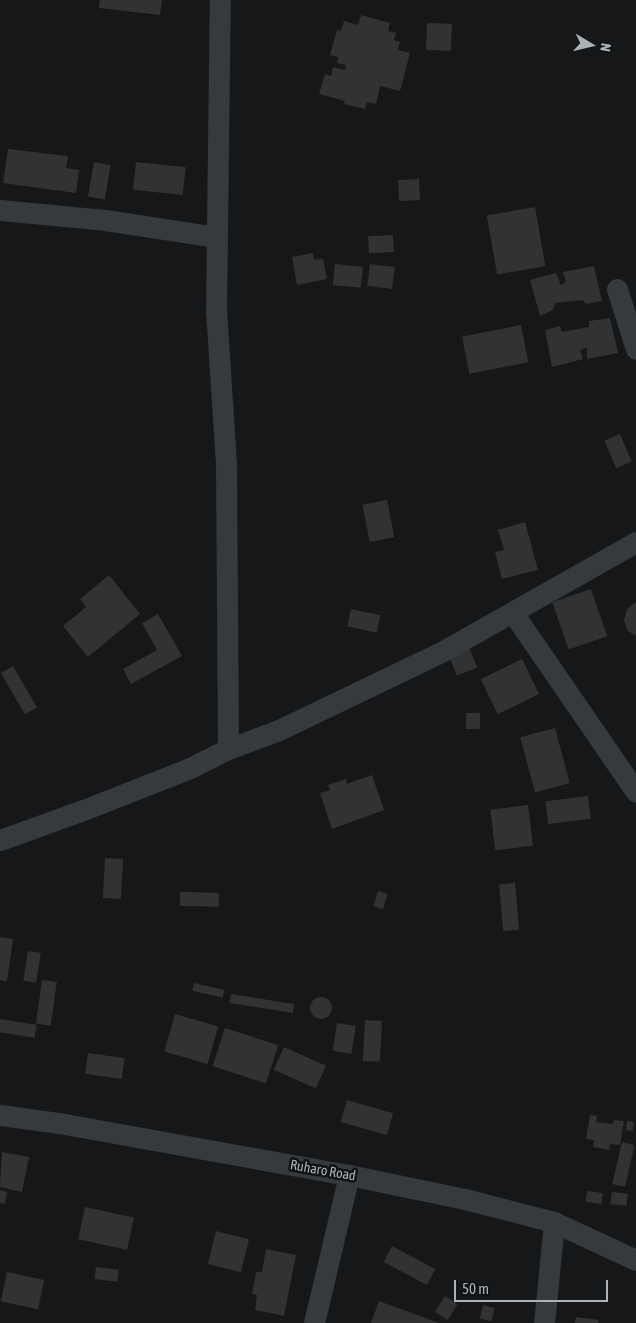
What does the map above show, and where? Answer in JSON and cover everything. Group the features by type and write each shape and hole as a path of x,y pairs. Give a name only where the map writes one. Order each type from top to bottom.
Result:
{"street":[{"path":"220,0 216,311 226,464 228,749"},
{"path":"0,210 105,220 216,236"},
{"path":"617,289 636,349"},
{"path":"0,840 190,768 228,749 279,730 355,694 513,613 636,542"},
{"path":"513,613 636,792"},
{"name":"Ruharo Road","path":"0,1115 59,1123 349,1175 465,1198 554,1222 636,1260"},
{"path":"314,1323 349,1175"},
{"path":"544,1323 554,1222"}],"building":[{"path":"100,0 162,0 160,15 99,8"},
{"path":"361,15 390,23 388,31 396,33 394,40 400,42 398,50 410,53 400,91 380,86 376,104 367,102 365,109 344,104 345,101 319,94 325,74 331,76 333,67 345,70 346,65 337,63 338,57 330,55 337,30 341,31 344,21 358,25"},
{"path":"427,23 452,24 451,51 426,50"},
{"path":"8,149 68,156 66,168 79,170 76,193 3,183"},
{"path":"94,162 111,165 105,199 88,196"},
{"path":"136,162 186,167 183,195 133,190"},
{"path":"419,179 420,200 399,201 398,180"},
{"path":"535,207 545,266 497,275 487,216"},
{"path":"393,235 394,252 369,253 368,236"},
{"path":"313,253 314,260 323,259 327,279 297,285 292,257"},
{"path":"335,264 363,267 361,288 333,285"},
{"path":"370,264 395,267 392,289 367,286"},
{"path":"594,266 602,301 586,304 583,300 555,303 553,310 540,316 530,280 556,273 561,285 566,282 563,272"},
{"path":"610,318 618,353 587,359 587,348 580,350 583,359 552,367 545,330 560,326 562,332 589,327 589,321"},
{"path":"521,325 528,362 469,374 462,336"},
{"path":"620,434 632,462 616,468 604,441"},
{"path":"387,500 394,537 370,542 362,505"},
{"path":"525,522 538,570 502,579 495,552 504,550 498,530"},
{"path":"109,575 140,614 88,657 63,626 86,607 80,599"},
{"path":"591,589 607,636 569,650 552,602"},
{"path":"636,602 636,636 628,631 624,621 627,609"},
{"path":"351,609 380,615 377,633 347,627"},
{"path":"158,614 182,656 131,684 123,669 157,650 142,623"},
{"path":"469,647 477,667 457,676 449,655"},
{"path":"522,659 539,694 498,714 481,679"},
{"path":"13,666 37,708 25,715 1,673"},
{"path":"466,713 480,713 480,729 466,729"},
{"path":"555,728 570,783 535,792 520,737"},
{"path":"372,775 384,810 332,829 320,793 330,790 328,785 346,779 347,784"},
{"path":"588,796 591,819 548,824 545,801"},
{"path":"528,805 533,846 495,850 490,810"},
{"path":"105,858 123,859 121,899 103,898"},
{"path":"515,883 519,930 503,931 499,884"},
{"path":"378,891 388,894 383,909 373,906"},
{"path":"180,892 219,893 219,907 180,906"},
{"path":"0,937 13,939 7,981 0,980"},
{"path":"28,951 41,953 36,983 23,981"},
{"path":"42,980 57,982 51,1026 36,1024"},
{"path":"194,983 224,990 222,998 192,991"},
{"path":"231,994 294,1004 293,1013 230,1003"},
{"path":"317,997 325,997 332,1004 332,1012 325,1019 317,1019 310,1012 310,1004"},
{"path":"175,1014 218,1026 208,1064 164,1051"},
{"path":"0,1019 37,1025 35,1038 0,1032"},
{"path":"365,1020 382,1021 380,1062 363,1061"},
{"path":"337,1023 356,1026 351,1054 333,1051"},
{"path":"225,1028 278,1045 266,1083 213,1066"},
{"path":"284,1047 326,1066 316,1089 274,1070"},
{"path":"88,1053 125,1058 122,1079 85,1074"},
{"path":"347,1100 393,1113 387,1135 341,1122"},
{"path":"590,1115 597,1116 596,1122 613,1124 614,1120 624,1121 620,1145 610,1144 609,1150 593,1147 594,1140 586,1139"},
{"path":"627,1121 634,1122 633,1131 626,1130"},
{"path":"622,1142 635,1145 625,1187 612,1184"},
{"path":"2,1152 29,1157 22,1192 0,1187"},
{"path":"0,1190 7,1192 5,1204 0,1203"},
{"path":"587,1191 603,1193 602,1204 586,1202"},
{"path":"612,1192 628,1194 626,1206 611,1204"},
{"path":"85,1207 134,1217 127,1250 78,1239"},
{"path":"216,1231 249,1239 241,1272 208,1264"},
{"path":"392,1246 435,1269 427,1285 384,1262"},
{"path":"266,1249 296,1255 284,1316 255,1310 257,1295 252,1294 256,1272 262,1272"},
{"path":"96,1267 119,1270 117,1282 95,1279"},
{"path":"7,1272 44,1280 38,1309 1,1301"},
{"path":"445,1296 458,1304 448,1320 435,1312"},
{"path":"379,1301 439,1323 371,1323"},
{"path":"483,1305 495,1308 491,1321 480,1319"},
{"path":"576,1317 599,1320 598,1323 575,1323"}]}
